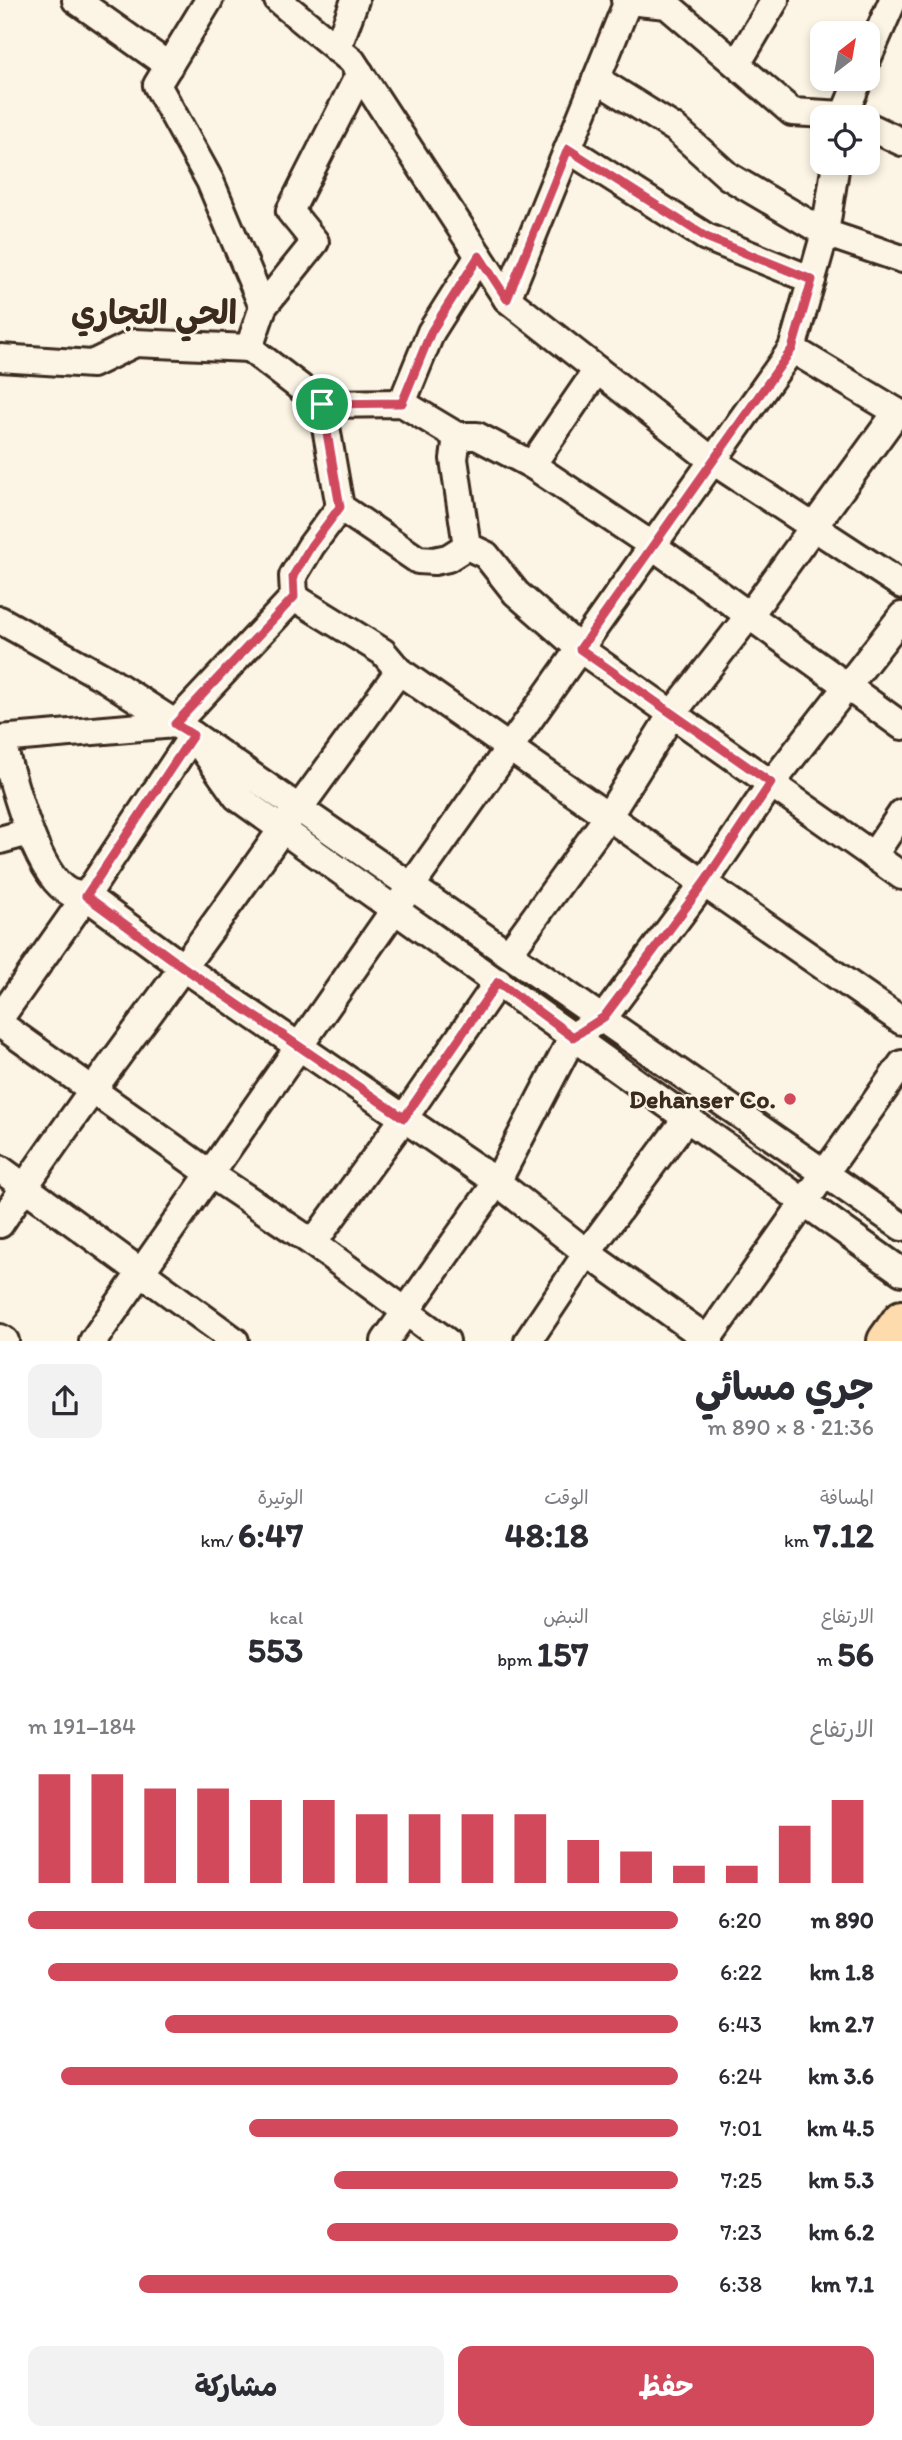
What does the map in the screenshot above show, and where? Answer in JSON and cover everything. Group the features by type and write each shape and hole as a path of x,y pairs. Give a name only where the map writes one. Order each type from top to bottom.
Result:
{"highway":[{"path":"887,1341 902,1320"}],"street":[{"path":"76,0 169,66"},
{"path":"209,0 157,85 210,181 263,307"},
{"path":"278,0 352,61 507,299 713,461 902,585"},
{"path":"337,49 355,0"},
{"path":"737,64 775,0"},
{"path":"880,28 892,0"},
{"path":"507,299 627,1 668,2 792,112 810,113"},
{"path":"249,348 263,307 316,242 289,211 360,73"},
{"path":"596,79 676,129 729,176 825,233 902,259"},
{"path":"880,132 902,142"},
{"path":"568,149 706,237 812,280"},
{"path":"93,1341 411,886 792,349 825,233 834,175"},
{"path":"402,403 431,332 479,256"},
{"path":"0,358 92,364 135,343 249,348 322,404 402,403 457,436 477,436 532,465 653,546 902,726"},
{"path":"509,953 607,816 672,714 900,413 792,349"},
{"path":"532,465 597,370"},
{"path":"322,404 340,507 418,560 448,558 467,546"},
{"path":"457,436 454,459 467,546"},
{"path":"0,1018 86,896 184,729 294,597 293,576 340,507"},
{"path":"467,546 486,555 516,593 580,649 902,876"},
{"path":"294,597 383,652 399,671 902,1021"},
{"path":"386,1341 497,1182 573,1037 601,1017 704,883 771,783 902,616"},
{"path":"0,620 108,680 184,729 902,1227"},
{"path":"0,1224 91,1090 399,671"},
{"path":"184,729 0,739 29,832 53,877 69,892 86,896 183,967 497,1182 587,1253 708,1340 902,1064"},
{"path":"184,729 237,797 902,1272"},
{"path":"873,856 902,813"},
{"path":"0,840 29,832"},
{"path":"313,1242 404,1118 498,982"},
{"path":"0,1024 209,1173 313,1242 446,1341"},
{"path":"528,1341 587,1253 686,1119"},
{"path":"0,1170 235,1341"},
{"path":"0,1338 5,1341"}],"place":[{"name":"Dehanser Co.","path":"790,1099"}],"district":[{"name":"الحي التجاري","path":"154,312"}],"route":[{"path":"568,149 706,237 812,280 792,349 580,649 771,783 704,883 604,1017 573,1037 498,982 404,1118 183,967 86,896 193,735 175,724 294,597 293,576 340,507 322,404 402,403 431,332 479,256 507,299 568,149"}]}
